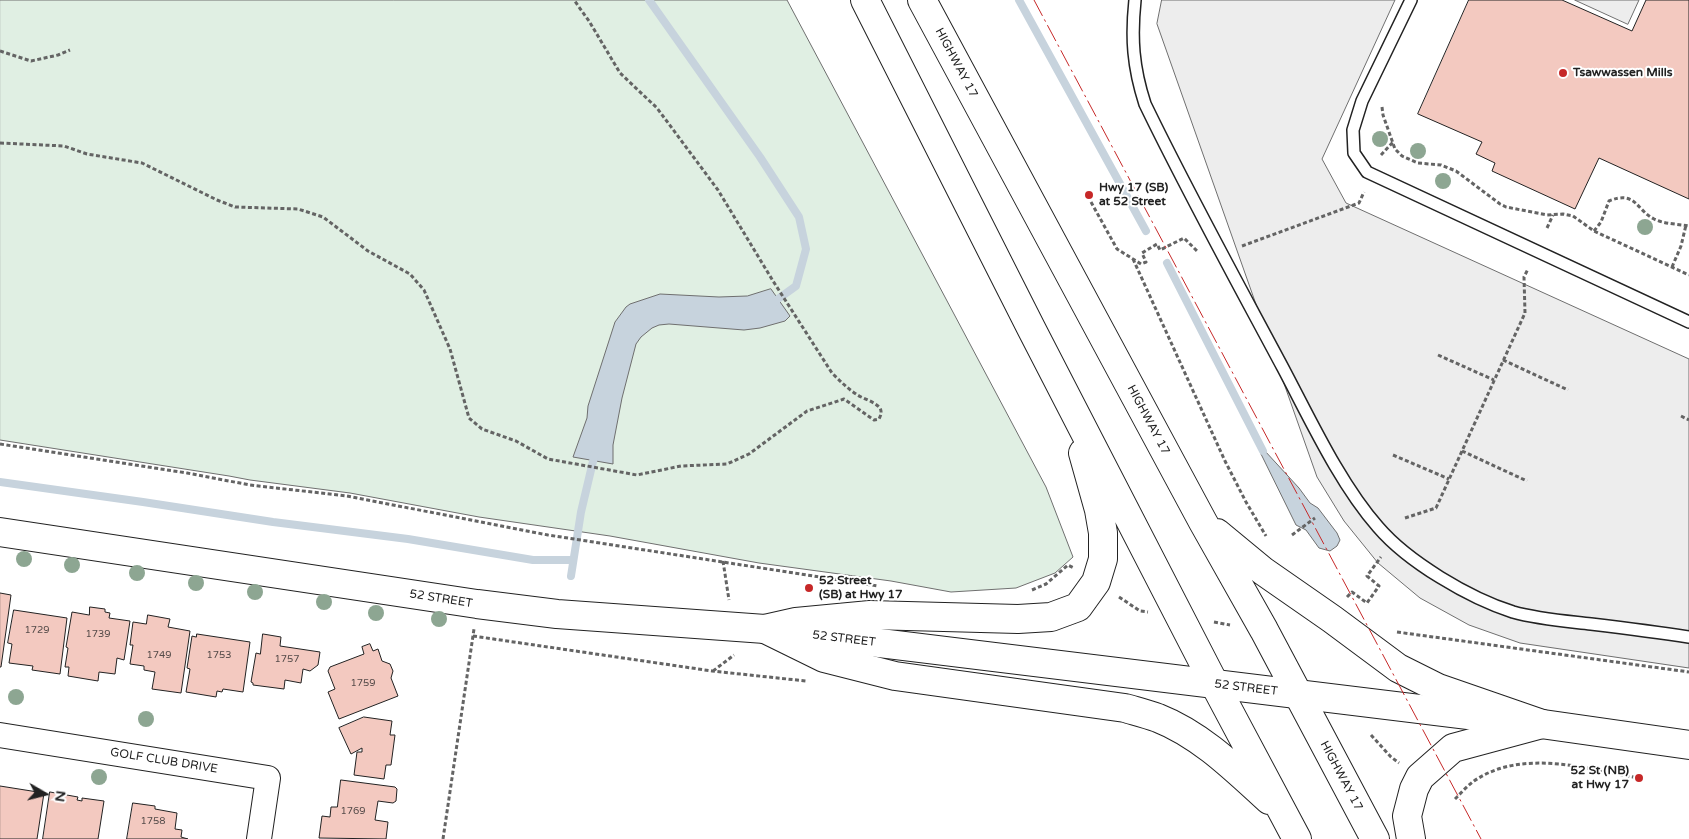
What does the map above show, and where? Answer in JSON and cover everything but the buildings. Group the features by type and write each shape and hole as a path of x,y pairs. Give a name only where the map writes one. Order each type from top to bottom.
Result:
{"main road":[{"path":"865,0 1065,394 1215,685 1297,839"},
{"name":"HIGHWAY 17","path":"931,4 960,72 1264,630 1375,839"},
{"path":"765,629 796,622 870,615 1018,619 1051,618 1078,607 1096,582 1103,559 1103,533 1099,510 1065,394"},
{"path":"1204,522 1262,572 1332,619 1398,668 1438,688 1542,724"},
{"name":"52 STREET","path":"0,532 477,604 557,614 765,629 1542,724 1689,745"},
{"path":"765,629 824,658 895,676 1125,708 1158,718 1189,734 1210,749 1283,813"},
{"path":"1411,839 1407,816 1414,789 1420,777 1453,748 1542,724"}],"street":[{"name":"GOLF CLUB DRIVE","path":"0,734 268,778 259,839"}],"lane":[{"path":"1135,0 1132,44 1139,84 1145,104 1203,220 1320,437 1343,478 1377,527 1391,541 1432,572 1452,584 1513,612 1544,618 1689,637"},
{"path":"1411,0 1362,101 1352,130 1354,153 1368,172 1689,322"}],"path":[{"path":"0,143 64,146 87,154 142,163 217,200 236,207 298,209 323,216 368,251 410,274 424,290 450,349 470,418 482,429 516,441 548,458 637,475 681,466 727,464 749,454 807,411 844,399 874,420 879,419 882,414 881,409 875,404 857,396 832,373 718,190 657,108 620,73 574,0"},
{"path":"0,51 31,61 58,55 70,50"},
{"path":"1383,103 1382,115 1396,149 1402,156 1418,163 1441,165 1450,168 1492,199 1506,206 1547,215 1563,214 1573,216 1594,231 1689,275"},
{"path":"1381,154 1393,142"},
{"path":"1242,246 1359,203 1364,192"},
{"path":"1594,231 1601,222 1609,202 1618,198 1631,200 1652,218 1687,226 1672,268"},
{"path":"1091,202 1117,249 1141,264 1146,262 1142,253 1157,244 1160,250 1184,238 1200,255"},
{"path":"1547,228 1553,215"},
{"path":"1133,259 1225,461 1265,535 1272,542"},
{"path":"1405,518 1436,508 1524,312 1524,277 1528,269"},
{"path":"1438,355 1494,380"},
{"path":"1503,360 1568,390"},
{"path":"1681,416 1689,420"},
{"path":"0,444 187,473 250,485 347,496 548,535 606,542 882,587"},
{"path":"1462,452 1527,481"},
{"path":"1393,455 1449,479"},
{"path":"1292,534 1315,518"},
{"path":"1342,603 1352,592 1367,603 1379,586 1367,576 1382,555"},
{"path":"723,562 729,601"},
{"path":"1118,596 1140,611"},
{"path":"443,839 477,604"},
{"path":"1392,630 1689,672"},
{"path":"472,636 712,671"},
{"path":"1371,735 1391,757"},
{"path":"1455,799 1474,781 1492,772 1501,768 1524,765 1552,764 1640,778"}],"green space":[{"path":"0,0 787,0 1046,487 1073,557 1055,573 1016,588 951,592 891,581 759,563 610,536 479,517 350,493 250,480 0,440"}],"shaded area":[{"path":"1162,0 1395,0 1322,159 1346,203 1689,359 1689,668 1520,643 1469,625 1420,598 1378,563 1344,521 1317,477 1157,24"},
{"path":"1575,0 1639,0 1628,24"},
{"path":"771,289 790,316 785,321 744,330 669,324 659,325 641,337 636,344 622,398 613,445 613,464 573,457 587,418 588,406 615,322 626,307 660,294 719,297 747,296"},
{"path":"1265,451 1310,503 1318,508 1337,533 1340,540 1337,546 1330,551 1319,548 1306,530 1296,525 1261,454"}],"waterway":[{"path":"649,0 760,157 799,217 806,249 796,286 771,304"},
{"path":"1019,0 1146,231"},
{"path":"1167,263 1263,451"},
{"path":"571,576 581,512 595,453"},
{"path":"0,482 273,522 408,539 533,560 573,560"}],"power":[{"path":"1034,0 1481,839"}],"place":[{"name":"Tsawwassen Mills","path":"1563,73"},
{"name":"Hwy 17 (SB) at 52 Street","path":"1089,195"},
{"name":"52 Street (SB) at Hwy 17","path":"809,588"},
{"name":"52 St (NB) at Hwy 17","path":"1639,778"}]}
